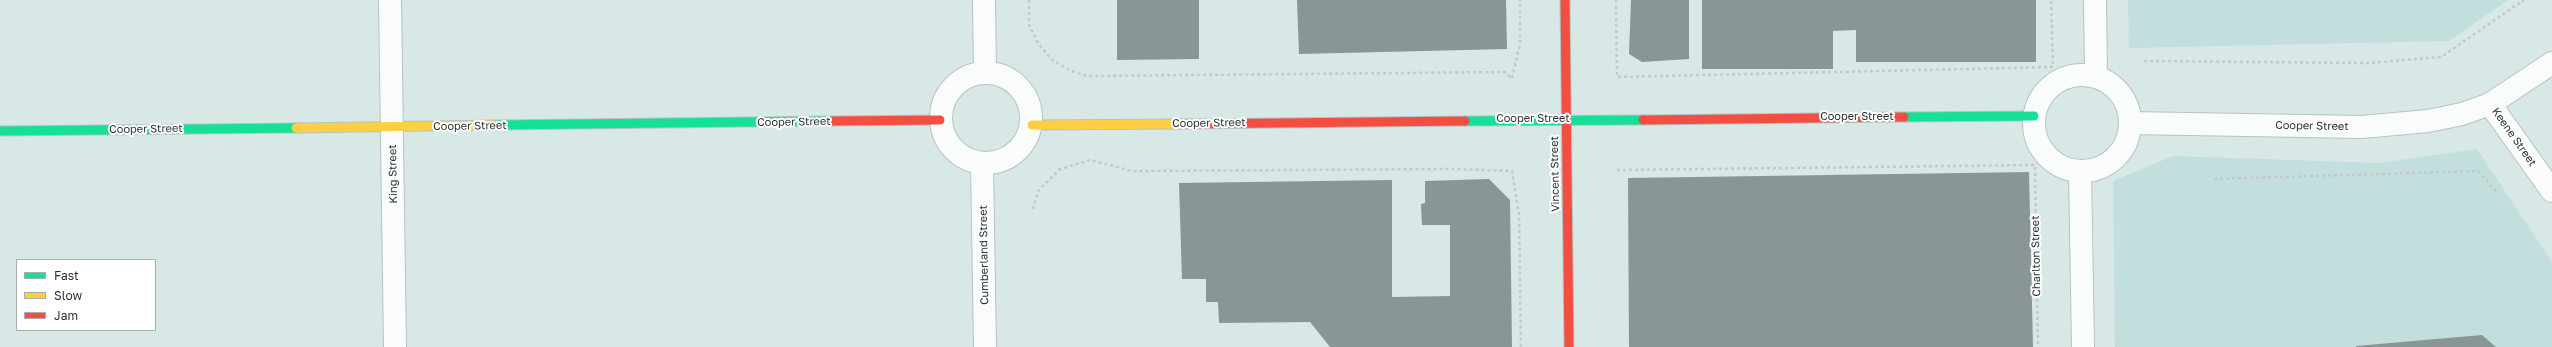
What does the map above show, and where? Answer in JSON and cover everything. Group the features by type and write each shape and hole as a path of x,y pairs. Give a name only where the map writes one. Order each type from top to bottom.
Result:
{"street":[{"name":"King Street","path":"390,0 395,347"},
{"path":"984,0 985,72"},
{"name":"Vincent Street","path":"1566,0 1569,347"},
{"path":"2095,0 2096,77"},
{"name":"Cooper Street","path":"2130,122 2362,127 2428,121 2462,114 2490,104 2552,62"},
{"path":"985,72 1001,74 1015,82 1023,91 1030,104 1032,124 1027,140 1016,153 1002,161 982,164 967,160 955,151 945,138 940,120 942,104 952,87 965,77 985,72"},
{"path":"2082,75 2096,77 2110,83 2121,94 2128,108 2130,122 2129,135 2116,158 2093,170 2080,171 2054,163 2044,154 2037,142 2034,116 2045,91 2056,82 2069,77 2082,75"},
{"name":"Keene Street","path":"2490,104 2552,191"},
{"name":"Cooper Street","path":"1032,124 2034,116"},
{"name":"Cooper Street","path":"0,131 940,120"},
{"name":"Cumberland Street","path":"982,164 985,347"},
{"path":"2080,171 2083,347"}],"path":[{"path":"1029,0 1029,25 1038,43 1051,59 1069,70 1087,76 1505,72 1512,79 1520,44 1520,0"},
{"path":"1616,0 1617,77 2053,67 2051,0"},
{"path":"2144,61 2370,63 2441,57 2524,0"},
{"path":"1032,209 1038,191 1060,170 1090,160 1132,170 1454,169 1512,171 1519,214 1521,347"},
{"name":"Charlton Street","path":"1617,170 2035,165 2038,347"},
{"path":"2214,178 2478,171 2496,191"}],"shaded area":[{"path":"2128,0 2508,0 2449,41 2129,48"},
{"path":"2477,149 2552,262 2552,347 2115,347 2113,181 2173,156 2379,163"}],"building":[{"path":"1117,0 1199,0 1199,59 1117,60"},
{"path":"1297,0 1506,0 1507,49 1299,54"},
{"path":"1631,0 1689,0 1689,59 1642,62 1629,54"},
{"path":"1702,0 2036,0 2036,62 1856,62 1856,30 1833,31 1833,69 1702,69"},
{"path":"2029,172 2033,347 1629,347 1628,178"},
{"path":"1489,179 1510,200 1512,347 1330,347 1310,322 1219,323 1218,302 1206,302 1206,279 1182,279 1179,183 1392,180 1392,297 1450,296 1450,225 1422,225 1421,204 1425,203 1425,181"},
{"path":"2482,335 2496,347 2356,347 2356,346"}],"traffic: fast":[{"path":"1904,117 2034,116"},
{"path":"1465,121 1643,120"},
{"path":"496,125 832,121"},
{"path":"0,131 296,128"}],"traffic: slow":[{"path":"1032,125 1182,124"},
{"path":"296,128 496,125"}],"traffic: jam":[{"path":"1565,0 1569,347"},
{"path":"1643,120 1904,117"},
{"path":"832,121 940,120"},
{"path":"1182,124 1465,121"}]}
